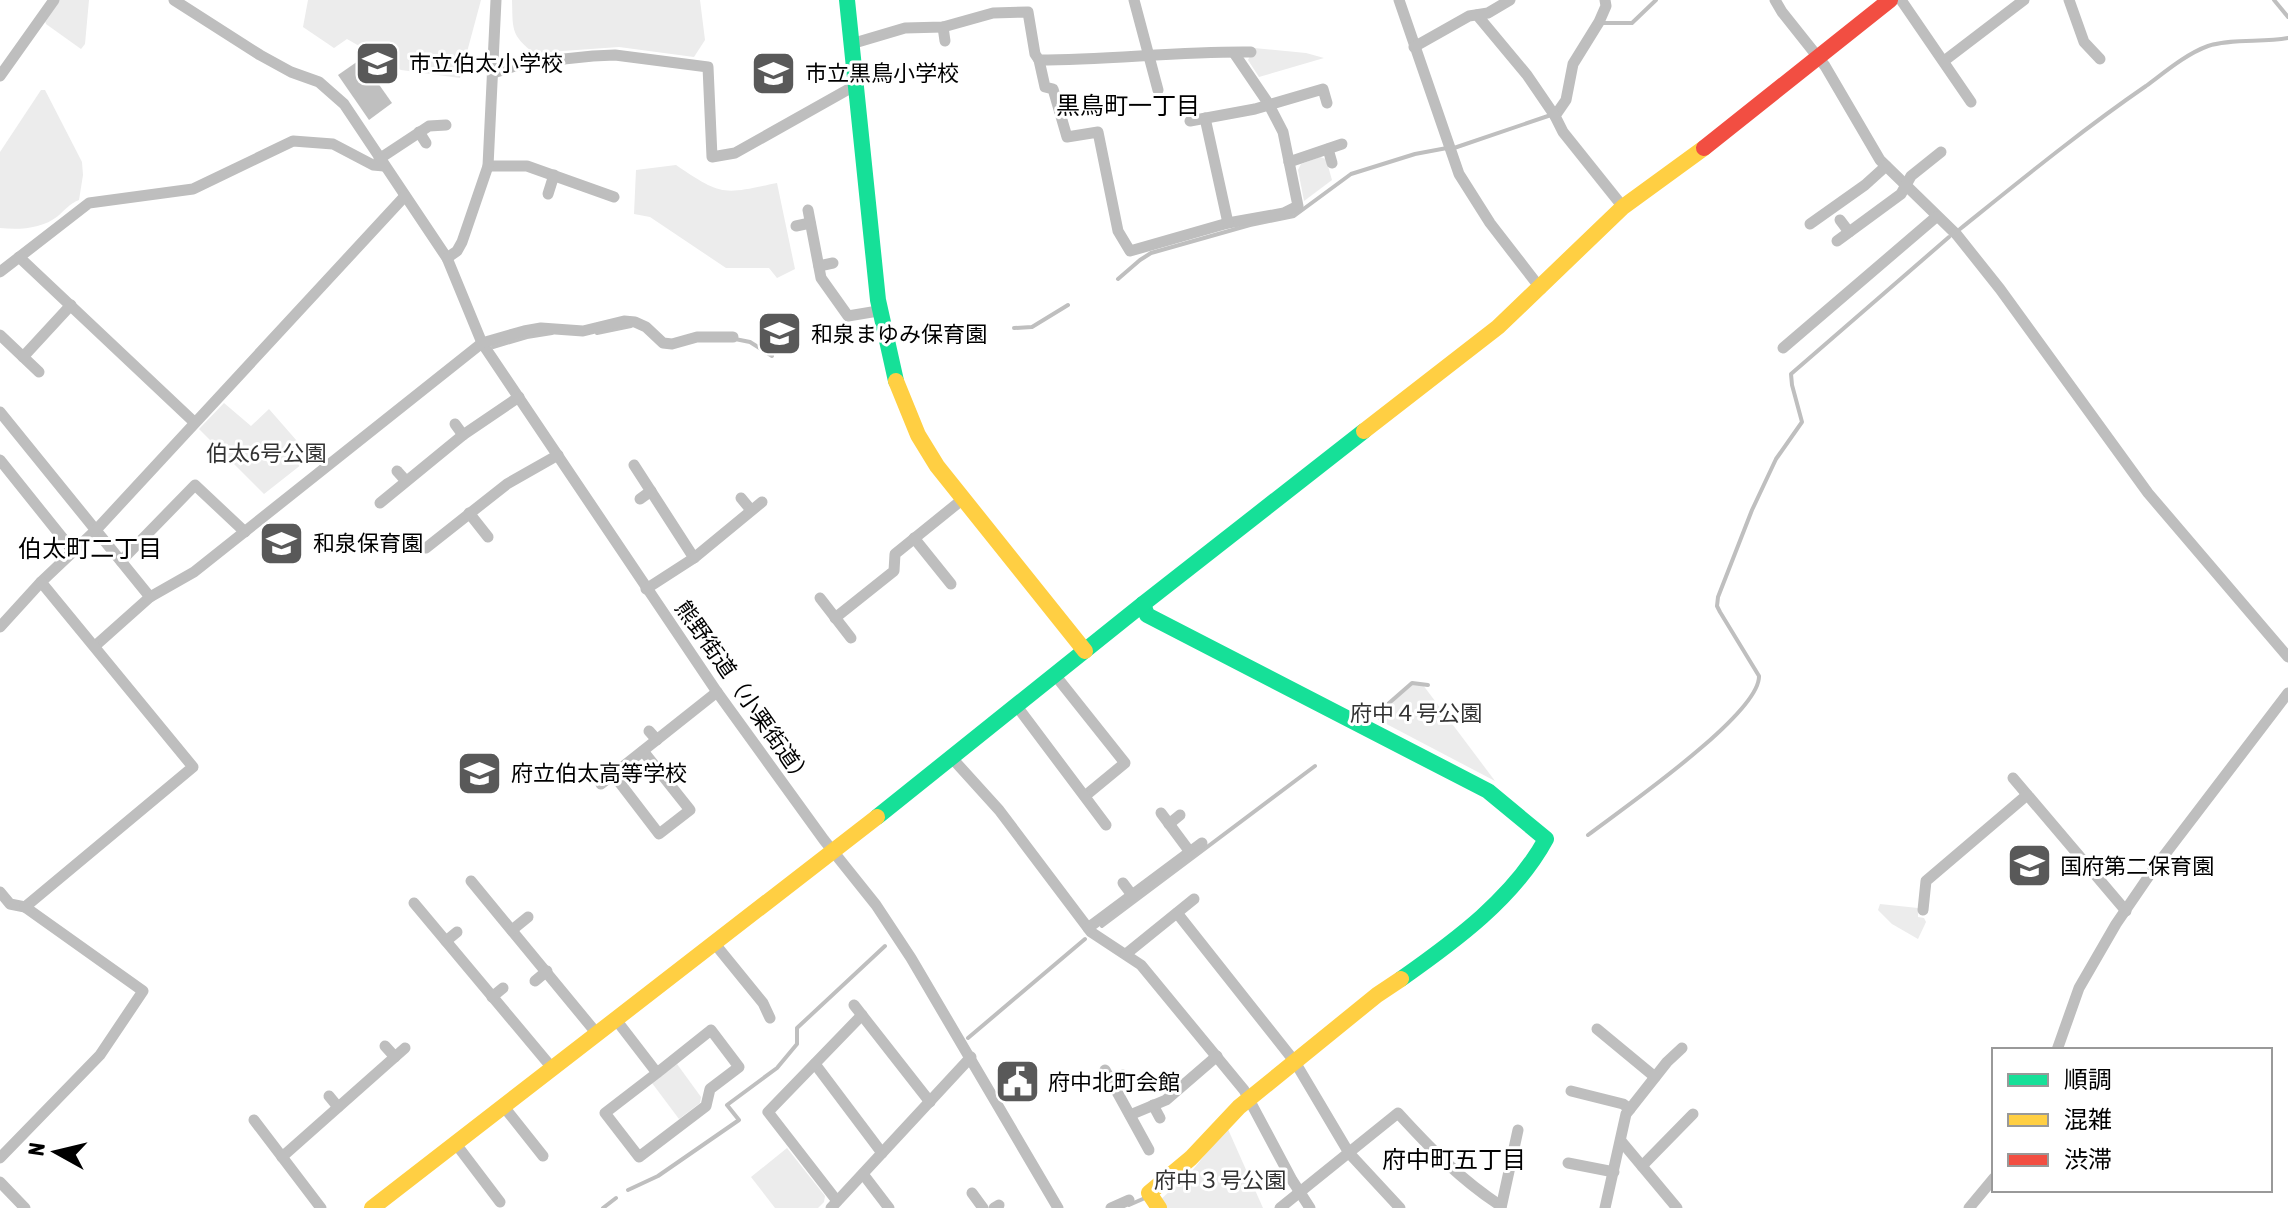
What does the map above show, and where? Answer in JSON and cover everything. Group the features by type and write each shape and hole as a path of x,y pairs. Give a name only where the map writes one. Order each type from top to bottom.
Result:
{"street":[{"path":"0,76 54,0"},
{"name":"熊野街道（小栗街道）","path":"174,0 260,55 331,90 344,104 447,258 482,343 717,692 833,852 876,905 971,1057 1058,1208"},
{"path":"447,258 457,251 462,242 488,166 496,0"},
{"path":"847,0 878,311 889,358 920,442 1085,651"},
{"path":"1134,0 1158,90"},
{"path":"1399,0 1459,174 1490,223 1541,289"},
{"path":"1414,47 1469,16 1488,13 1510,0"},
{"path":"1555,116 1566,100 1573,64 1599,22 1606,6 1605,0"},
{"path":"1775,0 1818,57 1886,166 1957,235 2000,289 2148,493 2288,657"},
{"path":"372,1208 833,852 1143,604 1498,327 1623,207 1692,158 1890,0"},
{"path":"1901,0 1971,102"},
{"path":"1944,61 2024,0"},
{"path":"2069,0 2084,42 2100,59"},
{"path":"851,44 905,28 943,27 993,13 1028,12 1035,54 1045,87 1053,89 1067,137 1098,132 1118,231 1130,251 1228,223 1284,213 1298,206 1283,132 1268,103 1234,53"},
{"path":"1477,15 1527,75 1563,132 1623,207"},
{"path":"943,27 945,41"},
{"path":"1039,60 1092,60 1149,53 1251,52"},
{"path":"493,73 525,63 615,55 708,67 712,157 735,153 856,85"},
{"path":"1190,121 1255,109 1323,89 1327,103"},
{"path":"1205,118 1228,223"},
{"path":"0,272 89,203 193,189 293,141 333,144 373,165 382,162 429,126 446,125"},
{"path":"419,132 426,143"},
{"path":"1289,162 1342,144"},
{"path":"1328,149 1332,163"},
{"path":"1837,241 1901,194 1911,176 1941,152"},
{"path":"488,166 527,166 614,197"},
{"path":"1810,224 1886,166"},
{"path":"548,194 554,175"},
{"path":"0,627 41,582 96,530 405,196"},
{"path":"808,210 821,278 848,316 878,311"},
{"path":"1783,348 1936,217"},
{"path":"1840,220 1849,232"},
{"path":"796,226 810,223"},
{"path":"19,257 194,422"},
{"path":"819,266 833,263"},
{"path":"1824,294 1834,305"},
{"path":"23,357 71,305"},
{"path":"95,646 150,597 194,572 482,343 541,328 583,331 624,321 646,327 663,343 672,344 697,337 733,337"},
{"path":"1784,327 1794,339"},
{"path":"0,335 39,372"},
{"path":"380,503 463,435 519,397"},
{"path":"0,412 150,597"},
{"path":"455,424 463,435"},
{"path":"426,548 507,484 558,455"},
{"path":"0,460 73,551"},
{"path":"634,465 694,558"},
{"path":"397,471 406,481"},
{"path":"121,561 195,485 245,532"},
{"path":"640,499 651,491"},
{"path":"741,498 751,510"},
{"path":"835,618 894,571 895,554 963,499"},
{"path":"646,589 694,558 762,502"},
{"path":"469,513 488,537"},
{"path":"914,538 951,584"},
{"path":"25,907 193,767 41,582"},
{"path":"820,598 851,638"},
{"path":"1143,604 1147,615 1488,791 1546,839 1535,862 1505,898 1402,980 1377,995 1250,1098 1191,1158 1149,1193 1159,1208"},
{"path":"1055,675 1125,763 1085,796"},
{"path":"601,784 643,751 653,735 717,692"},
{"path":"2058,1048 2079,988 2126,911 2153,870 2288,693"},
{"path":"1016,705 1106,825"},
{"path":"613,774 659,834 690,810 643,751"},
{"path":"951,757 999,810 1088,928 1150,975 1217,1056 1250,1098 1310,1208"},
{"path":"2013,778 2126,911"},
{"path":"1923,910 1926,881 2027,795"},
{"path":"1161,813 1190,852"},
{"path":"1169,824 1180,815"},
{"path":"1088,928 1202,843"},
{"path":"471,881 598,1035"},
{"path":"1123,883 1132,895"},
{"path":"0,892 10,904 25,907 143,991 100,1055 0,1158"},
{"path":"1126,954 1194,899"},
{"path":"414,903 553,1069"},
{"path":"1177,913 1295,1062 1349,1153 1400,1208"},
{"path":"512,930 528,917"},
{"path":"446,941 457,932"},
{"path":"715,944 763,1003 770,1018"},
{"path":"535,981 547,971"},
{"path":"492,997 503,988"},
{"path":"854,1005 930,1102"},
{"path":"862,1015 768,1112 834,1204 971,1057"},
{"path":"617,1021 657,1073"},
{"path":"1597,1029 1655,1077"},
{"path":"711,1030 739,1067 710,1089 706,1106 639,1157 605,1113 657,1073 711,1030"},
{"path":"385,1046 395,1057"},
{"path":"282,1157 405,1048"},
{"path":"1605,1208 1626,1114 1682,1048"},
{"path":"1130,1115 1166,1100 1217,1056"},
{"path":"815,1064 882,1153"},
{"path":"1105,1070 1149,1150"},
{"path":"1112,1082 1123,1075"},
{"path":"1571,1091 1623,1104 1630,1109"},
{"path":"329,1096 338,1107"},
{"path":"1153,1105 1160,1118"},
{"path":"504,1107 543,1156"},
{"path":"1280,1208 1398,1113 1443,1161 1501,1207 1518,1130"},
{"path":"1642,1166 1693,1114"},
{"path":"254,1120 321,1208"},
{"path":"1621,1141 1677,1208"},
{"path":"456,1144 500,1202"},
{"path":"1568,1163 1614,1172"},
{"path":"863,1174 889,1208"},
{"path":"1969,1208 1992,1180"},
{"path":"0,1182 25,1208"},
{"path":"972,1193 983,1208"},
{"path":"1111,1208 1129,1200"}],"green space":[{"path":"57,0 89,0 85,44 81,49 46,24 44,19"},
{"path":"308,0 481,0 460,78 401,70 347,39 334,48 303,27"},
{"path":"512,0 700,0 705,40 694,57 619,47 534,53 514,30"},
{"path":"1254,48 1306,53 1324,58 1259,77 1248,60"},
{"path":"41,90 45,90 82,162 79,200 45,224 22,229 0,228 0,152"},
{"path":"1320,157 1326,159 1332,180 1304,201 1298,170 1301,164"},
{"path":"676,165 704,183 724,190 777,183 795,269 777,278 769,268 726,268 650,217 634,214 636,170"},
{"name":"伯太6号公園","path":"224,403 251,426 269,409 311,457 264,494 199,429"},
{"name":"府中４号公園","path":"1413,684 1423,685 1495,781 1375,718"},
{"path":"1880,904 1918,908 1918,917 1926,922 1918,939 1892,924 1878,910"},
{"path":"677,1064 701,1097 700,1103 679,1119 652,1083"},
{"name":"府中３号公園","path":"1227,1127 1263,1208 1164,1208 1159,1201 1192,1171"},
{"path":"787,1148 825,1196 818,1208 775,1208 751,1177"}],"shaded area":[{"path":"361,59 392,103 369,120 338,75"}],"waterway":[{"path":"1601,23 1632,23 1656,0"},
{"path":"2274,0 2288,17"},
{"path":"1960,229 2075,138 2192,54 2218,44 2288,38"},
{"path":"1454,148 1551,115"},
{"path":"1118,279 1151,253 1294,216 1351,174 1415,154 1447,148"},
{"path":"1588,835 1687,760 1737,713 1753,693 1759,676 1720,612 1718,597 1776,459 1802,422 1791,374 1949,237"},
{"path":"1014,328 1032,327 1068,305"},
{"path":"597,333 631,326"},
{"path":"493,347 552,333"},
{"path":"735,339 750,342 772,356"},
{"path":"1388,704 1412,683 1428,685"},
{"path":"1102,926 1315,766"},
{"path":"968,1038 1085,939"},
{"path":"628,1190 658,1176 739,1120 727,1105 777,1068 797,1044 797,1028 885,946"},
{"path":"603,1208 616,1198"},
{"path":"1129,1205 1145,1198"}],"traffic: fast":[{"path":"847,0 878,300 896,381"},
{"path":"877,817 1364,431"},
{"path":"1143,604 1147,615 1488,791 1546,839 1517,880 1482,917 1401,979"}],"traffic: slow":[{"path":"1364,431 1498,327 1623,207 1704,148"},
{"path":"896,381 918,435 937,466 1085,651"},
{"path":"372,1208 877,817"},
{"path":"1159,1208 1149,1193 1191,1158 1239,1107 1401,979"}],"traffic: jam":[{"path":"1704,148 1890,0"}],"place":[{"name":"市立伯太小学校","path":"378,63"},
{"name":"市立黒鳥小学校","path":"774,73"},
{"name":"和泉まゆみ保育園","path":"780,334"},
{"name":"和泉保育園","path":"282,543"},
{"name":"府立伯太高等学校","path":"480,773"},
{"name":"国府第二保育園","path":"2029,866"},
{"name":"府中北町会館","path":"1017,1082"}],"district":[{"name":"黒鳥町一丁目","path":"1128,105"},
{"name":"伯太町二丁目","path":"90,548"},
{"name":"府中町五丁目","path":"1454,1159"}]}
